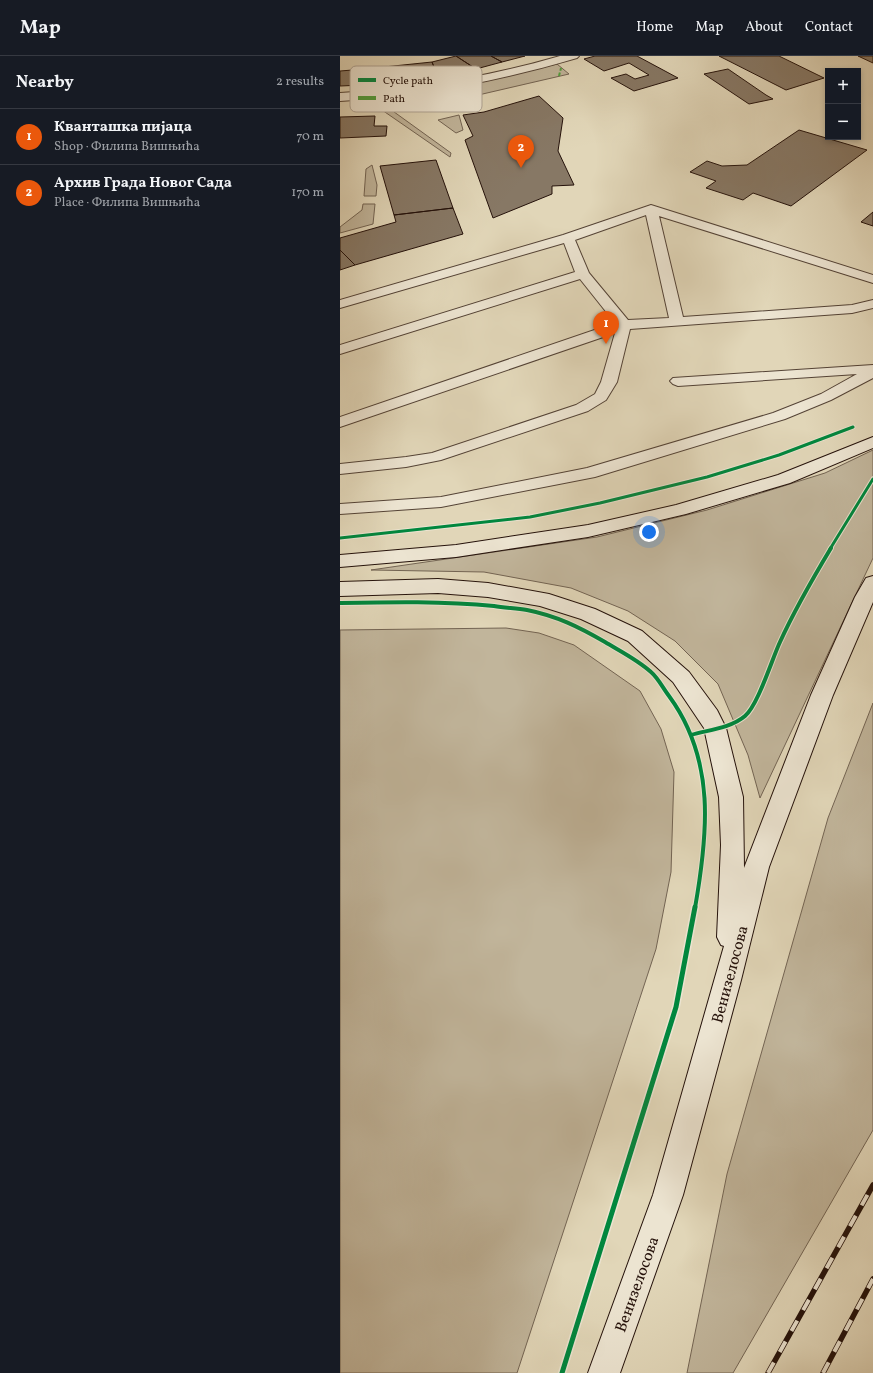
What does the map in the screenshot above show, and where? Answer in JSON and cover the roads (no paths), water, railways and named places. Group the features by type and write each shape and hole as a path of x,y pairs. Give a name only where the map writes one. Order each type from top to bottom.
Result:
{"main road":[{"path":"482,79 532,68 574,56"},
{"path":"340,97 350,96"},
{"path":"340,561 456,551 588,531 679,510 784,480 873,442"},
{"name":"Венизелосова","path":"604,1373 668,1195 728,980 757,867 822,694 873,583"},
{"path":"340,588 438,586 488,590 542,599 588,614 635,636 681,677 709,716 715,728 731,797 733,845 728,980"},
{"path":"846,641 873,618"}],"lane":[{"path":"651,209 678,320"},
{"path":"340,304 568,238 651,209 873,279"},
{"path":"568,238 583,274 624,325"},
{"path":"340,350 583,274"},
{"path":"340,422 624,325 678,320 852,309 873,304"},
{"path":"340,469 406,462 435,457 582,408 601,397 609,382 624,325"},
{"path":"678,381 873,371"},
{"path":"340,509 441,502 589,473 779,416 826,397 873,371"}],"railway":[{"path":"768,1373 873,1185"},
{"path":"823,1373 873,1279"}],"place":[{"name":"Архив Града Новог Сада","path":"521,168"},
{"name":"Кванташка пијаца","path":"606,344"}]}
